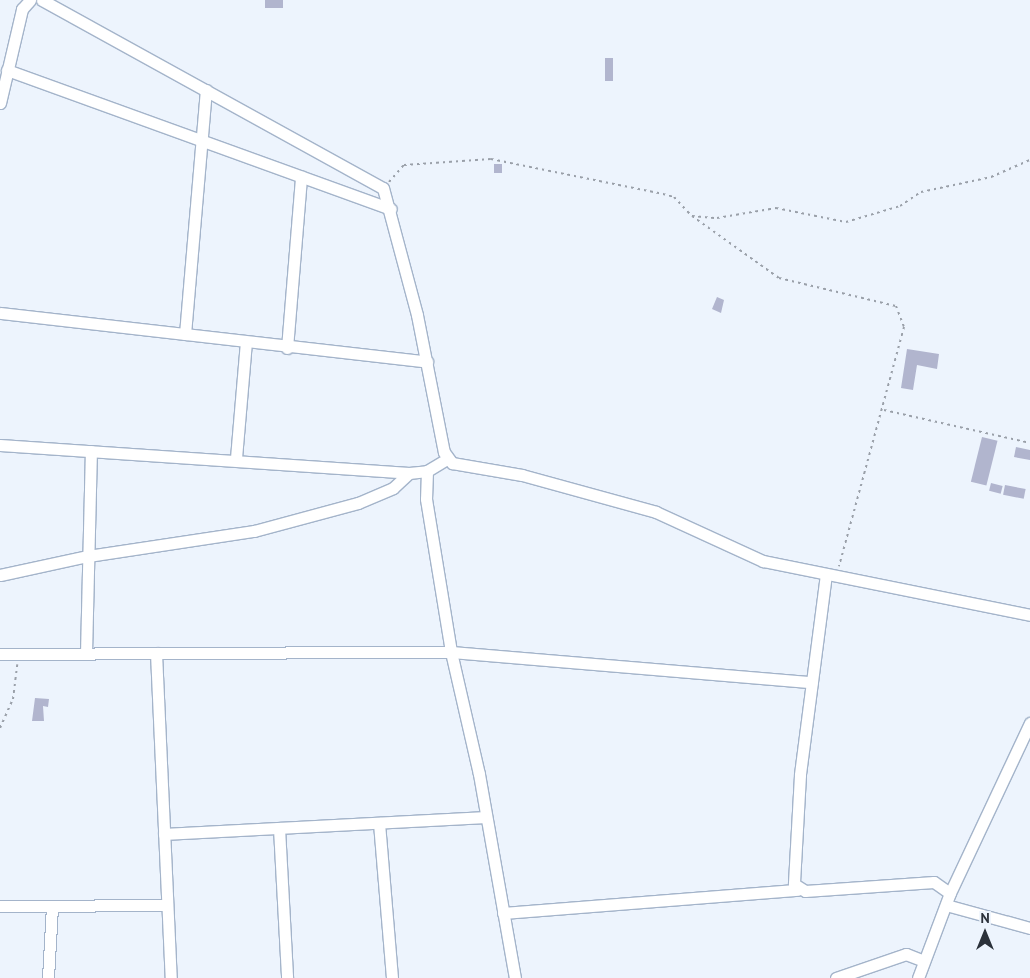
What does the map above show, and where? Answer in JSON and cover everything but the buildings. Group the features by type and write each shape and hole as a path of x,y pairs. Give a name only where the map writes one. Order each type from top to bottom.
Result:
{"street":[{"path":"0,103 22,9 30,0"},
{"path":"42,0 376,182 386,194 392,209 447,459 462,468 522,475 656,512 763,561 1030,615"},
{"path":"7,70 126,116 200,138 301,177 392,209"},
{"path":"185,334 200,138 206,90"},
{"path":"287,348 301,177"},
{"path":"0,313 185,334 287,348 427,362"},
{"path":"236,458 246,342"},
{"path":"0,444 91,451 236,458 409,473 427,471 447,459"},
{"path":"86,654 91,451"},
{"path":"427,471 426,499 451,652 486,818 515,978"},
{"path":"0,575 88,556 254,531 315,516 393,488 409,473"},
{"path":"798,890 792,877 812,682 831,575"},
{"path":"0,654 451,652 812,682"},
{"path":"156,653 171,978"},
{"path":"918,978 950,893 1030,722"},
{"path":"164,834 486,818"},
{"path":"379,823 392,978"},
{"path":"279,828 287,978"},
{"path":"503,914 798,890 934,882 950,893"},
{"path":"0,906 167,905"},
{"path":"946,905 1030,928"},
{"path":"48,978 52,906"},
{"path":"836,978 906,954 924,961"}],"path":[{"path":"386,194 395,171 404,165 491,159 674,197 692,216 779,278 896,306 901,311 904,326 884,410 831,575"},
{"path":"692,216 717,218 776,208 846,222 900,206 921,192 991,177 1030,160"},
{"path":"884,410 1030,444"},
{"path":"0,728 16,686 17,654"}]}
